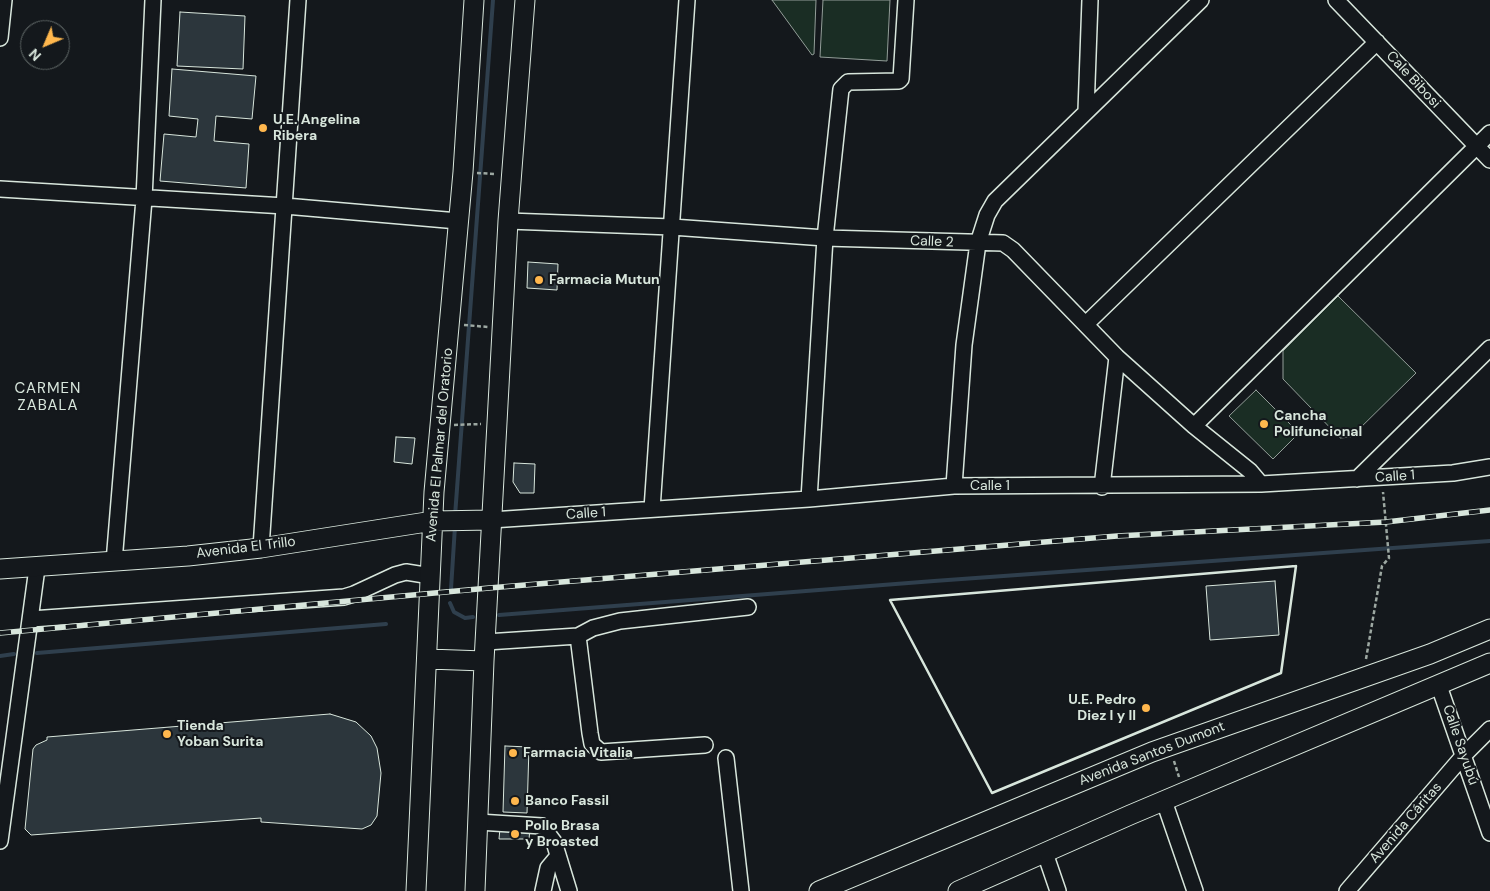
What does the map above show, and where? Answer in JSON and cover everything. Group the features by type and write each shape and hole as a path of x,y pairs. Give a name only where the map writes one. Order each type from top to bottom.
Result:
{"main road":[{"name":"Avenida El Palmar del Oratorio","path":"416,891 433,660 431,576 439,520 474,0"},
{"path":"475,891 478,822 477,661 486,642 508,221 525,0"},
{"name":"Avenida El Trillo","path":"0,570 114,562 260,548 439,520 491,520"},
{"name":"Avenida Santos Dumont","path":"819,891 1112,767 1430,654 1490,629"},
{"path":"433,660 477,661"},
{"path":"958,891 1164,801 1490,663"}],"street":[{"path":"0,38 4,0"},
{"path":"114,562 144,199 153,0"},
{"path":"260,548 298,0"},
{"path":"652,509 687,0"},
{"path":"808,499 825,238 841,88 848,82 899,81 901,79 906,0"},
{"path":"1086,111 1090,0"},
{"path":"954,486 964,345 978,244 987,215 995,202 1201,0"},
{"name":"Cale Bibosi","path":"1336,0 1490,160"},
{"path":"1086,324 1377,42"},
{"path":"1194,426 1490,133"},
{"path":"0,189 285,206 458,221"},
{"name":"Calle 2","path":"508,221 672,227 825,238 978,244 1003,243 1117,357 1194,426 1250,471 1261,484"},
{"path":"1357,479 1490,348"},
{"path":"1102,487 1117,357"},
{"name":"Calle 1","path":"491,520 808,499 954,486 1102,487 1261,484 1453,473 1490,467"},
{"path":"0,841 37,568"},
{"path":"31,619 344,597 406,572 431,576"},
{"path":"486,642 578,636 598,626 620,621 748,607"},
{"path":"578,636 592,744 601,752 705,745"},
{"name":"Calle Sayubú","path":"1439,686 1490,833"},
{"name":"Avenida Cáritas","path":"1350,890 1464,755 1490,729"},
{"path":"726,758 741,891"},
{"path":"1164,801 1195,891"},
{"path":"478,822 542,826 550,834 569,891"},
{"path":"1046,853 1058,891"},
{"path":"543,891 548,868 558,856"}],"path":[{"path":"471,172 496,174"},
{"path":"459,324 480,326"},
{"path":"451,425 472,426"},
{"path":"1372,674 1366,659 1382,566 1389,558 1389,535 1382,478"},
{"path":"1168,746 1185,793"}],"green space":[{"path":"772,0 816,0 814,54 812,55"},
{"path":"823,0 890,0 887,61 820,57"},
{"path":"1338,296 1416,373 1351,437 1340,438 1283,379 1283,351"},
{"name":"Cancha Polifuncional","path":"1256,390 1299,433 1273,459 1229,416"}],"building":[{"path":"180,12 245,16 243,69 177,66"},
{"path":"172,69 256,76 252,119 216,116 214,141 249,144 246,188 160,181 164,134 196,137 198,119 169,116"},
{"path":"528,262 558,264 557,290 527,288"},
{"path":"396,437 415,438 412,464 394,462"},
{"path":"514,463 535,464 534,493 520,493 513,482"},
{"path":"1275,581 1279,635 1210,640 1206,586"},
{"path":"330,714 356,722 371,736 377,748 381,773 377,816 371,825 362,829 261,822 261,818 31,835 25,829 33,749 36,745 47,740 47,737"},
{"path":"505,746 529,747 527,813 503,812"},
{"name":"Pollo Brasa y Broasted","path":"500,828 530,829 529,839 499,839"}],"waterway":[{"path":"455,516 493,0"},
{"path":"451,589 455,526"},
{"path":"499,615 934,581 1490,541"},
{"path":"450,603 454,612 465,618 473,617"},
{"path":"37,653 386,624"},
{"path":"0,656 14,654"}],"railway":[{"path":"0,633 489,588 1117,536 1386,522 1490,510"}],"wall":[{"path":"1296,566 1281,673 992,793 890,600 1296,566"}],"place":[{"name":"U.E. Angelina Ribera","path":"263,128"},
{"name":"Farmacia Mutun","path":"539,280"},
{"name":"Cancha Polifuncional","path":"1264,424"},
{"name":"U.E. Pedro Diez I y II","path":"1146,708"},
{"name":"Tienda Yoban Surita","path":"167,734"},
{"name":"Farmacia Vitalia","path":"513,753"},
{"name":"Banco Fassil","path":"515,801"},
{"name":"Pollo Brasa y Broasted","path":"515,834"}],"district":[{"name":"CARMEN ZABALA","path":"48,398"}]}
